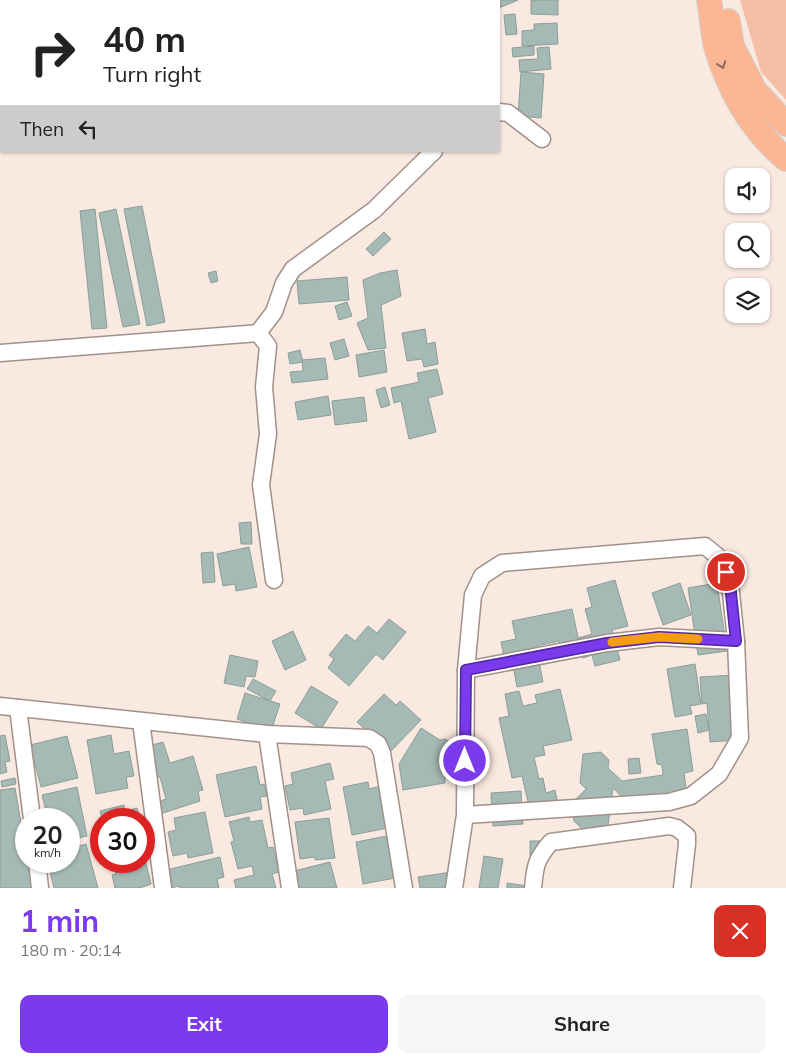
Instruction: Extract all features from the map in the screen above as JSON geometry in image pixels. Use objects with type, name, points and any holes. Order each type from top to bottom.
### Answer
[{"type":"highway","points":[[709,0],[716,48],[741,109],[759,134],[786,158]]},
{"type":"highway","points":[[725,0],[732,46],[755,90],[786,124]]},
{"type":"street","points":[[500,112],[508,113],[542,139]]},
{"type":"street","points":[[0,353],[258,333],[274,312],[284,283],[293,269],[374,210],[433,152]]},
{"type":"street","points":[[258,333],[268,346],[264,387],[268,434],[261,485],[274,580]]},
{"type":"street","points":[[454,888],[465,815],[466,670],[473,595],[482,576],[502,563],[705,546],[722,560],[730,584],[736,641],[740,738],[719,774],[691,796],[669,802],[465,815]]},
{"type":"street","points":[[466,670],[607,643],[659,637],[736,641]]},
{"type":"street","points":[[0,706],[267,734],[369,738],[378,744],[382,753],[404,888]]},
{"type":"street","points":[[18,708],[31,808]]},
{"type":"street","points":[[141,721],[163,888]]},
{"type":"street","points":[[267,734],[290,888]]},
{"type":"street","points":[[533,888],[535,867],[540,854],[551,842],[669,826],[677,828],[687,836],[682,888]]},
{"type":"street","points":[[38,873],[40,888]]},
{"type":"shaded area","points":[[740,0],[786,0],[786,100],[761,72]]},
{"type":"building","points":[[500,0],[518,0],[500,8]]},
{"type":"building","points":[[531,0],[558,0],[558,15],[531,14]]},
{"type":"building","points":[[515,14],[517,34],[506,35],[504,15]]},
{"type":"building","points":[[557,23],[558,44],[522,46],[522,31],[534,30],[534,24]]},
{"type":"building","points":[[534,46],[534,55],[513,57],[512,48]]},
{"type":"building","points":[[549,47],[551,69],[520,72],[519,60],[538,59],[537,48]]},
{"type":"building","points":[[521,72],[544,74],[541,118],[518,116]]},
{"type":"building","points":[[142,206],[165,322],[147,326],[124,209]]},
{"type":"building","points":[[95,209],[107,328],[92,329],[80,211]]},
{"type":"building","points":[[116,209],[140,324],[123,327],[99,213]]},
{"type":"building","points":[[384,232],[391,239],[373,256],[366,249]]},
{"type":"building","points":[[397,270],[401,296],[381,305],[386,348],[368,350],[357,323],[368,318],[363,280],[380,273]]},
{"type":"building","points":[[216,271],[218,281],[211,283],[208,273]]},
{"type":"building","points":[[347,277],[349,300],[299,304],[297,281]]},
{"type":"building","points":[[347,302],[352,316],[339,320],[335,306]]},
{"type":"building","points":[[425,329],[427,344],[435,342],[438,364],[424,367],[422,359],[407,361],[402,333]]},
{"type":"building","points":[[344,339],[349,356],[335,360],[330,343]]},
{"type":"building","points":[[300,350],[303,362],[290,364],[288,353]]},
{"type":"building","points":[[384,350],[387,372],[359,377],[356,355]]},
{"type":"building","points":[[325,358],[328,379],[292,383],[290,372],[303,371],[302,360]]},
{"type":"building","points":[[437,369],[443,394],[428,398],[436,432],[409,439],[401,401],[394,403],[391,388],[419,382],[417,373]]},
{"type":"building","points":[[385,387],[390,405],[381,408],[376,390]]},
{"type":"building","points":[[328,396],[331,415],[298,420],[295,402]]},
{"type":"building","points":[[364,397],[367,421],[335,425],[332,401]]},
{"type":"building","points":[[251,522],[252,544],[241,544],[239,523]]},
{"type":"building","points":[[249,547],[257,587],[236,591],[235,584],[223,586],[217,554]]},
{"type":"building","points":[[213,552],[215,582],[203,583],[201,553]]},
{"type":"building","points":[[615,580],[628,626],[612,630],[620,660],[595,666],[592,655],[583,658],[578,638],[592,634],[585,609],[592,607],[587,588]]},
{"type":"building","points":[[680,583],[691,615],[663,625],[652,593]]},
{"type":"building","points":[[717,583],[727,651],[698,655],[688,588]]},
{"type":"building","points":[[572,609],[579,642],[560,646],[559,641],[536,646],[543,682],[517,687],[513,666],[506,667],[501,642],[516,639],[512,621]]},
{"type":"building","points":[[389,619],[406,632],[383,660],[376,654],[349,686],[328,668],[334,659],[329,655],[346,634],[355,641],[368,626],[377,633]]},
{"type":"building","points":[[293,631],[306,660],[285,670],[272,641]]},
{"type":"building","points":[[230,655],[258,661],[255,677],[246,676],[244,687],[224,683]]},
{"type":"building","points":[[695,664],[701,704],[690,706],[692,714],[675,717],[667,669]]},
{"type":"building","points":[[734,675],[738,740],[710,742],[707,703],[702,704],[700,677]]},
{"type":"building","points":[[253,679],[276,691],[270,701],[247,689]]},
{"type":"building","points":[[311,686],[338,702],[321,729],[295,713]]},
{"type":"building","points":[[560,689],[572,740],[543,746],[545,755],[534,757],[539,779],[543,778],[546,793],[555,790],[559,809],[531,815],[522,776],[512,778],[499,718],[509,716],[505,694],[519,691],[523,706],[537,703],[535,695]]},
{"type":"building","points":[[245,693],[280,704],[271,731],[237,719]]},
{"type":"building","points":[[384,694],[396,705],[400,701],[421,720],[390,752],[357,722]]},
{"type":"building","points":[[706,714],[709,730],[698,733],[695,716]]},
{"type":"building","points":[[421,728],[440,740],[445,739],[455,745],[455,750],[449,760],[451,768],[445,778],[445,783],[403,790],[399,764]]},
{"type":"building","points":[[687,729],[693,771],[684,773],[686,788],[678,796],[623,798],[613,788],[608,825],[582,829],[574,821],[571,804],[586,789],[580,783],[583,754],[601,752],[609,760],[608,768],[622,781],[663,775],[662,765],[657,764],[652,734]]},
{"type":"building","points":[[5,735],[10,761],[5,762],[7,772],[0,774],[0,736]]},
{"type":"building","points":[[111,735],[114,754],[129,751],[134,776],[126,777],[128,788],[96,794],[87,740]]},
{"type":"building","points":[[67,736],[78,778],[41,787],[30,745]]},
{"type":"building","points":[[163,742],[170,763],[193,756],[203,790],[198,791],[200,801],[160,814],[157,802],[166,799],[160,777],[154,779],[145,747]]},
{"type":"building","points":[[639,758],[641,773],[629,774],[628,759]]},
{"type":"building","points":[[330,763],[334,779],[325,781],[331,809],[304,815],[303,808],[290,810],[285,786],[293,784],[291,773]]},
{"type":"building","points":[[256,766],[260,785],[264,784],[267,796],[260,797],[262,809],[225,817],[216,775]]},
{"type":"building","points":[[15,778],[16,784],[2,787],[1,781]]},
{"type":"building","points":[[368,782],[369,789],[385,785],[393,827],[352,835],[343,787]]},
{"type":"building","points":[[77,787],[87,836],[80,838],[80,808],[45,808],[42,795]]},
{"type":"building","points":[[15,788],[18,808],[15,808],[15,873],[30,873],[32,887],[29,888],[0,888],[0,790]]},
{"type":"building","points":[[521,791],[523,824],[493,826],[491,793]]},
{"type":"building","points":[[124,805],[124,808],[112,808]]},
{"type":"building","points":[[205,812],[213,853],[188,858],[187,853],[173,856],[168,832],[176,830],[174,818]]},
{"type":"building","points":[[249,817],[250,822],[262,820],[268,848],[273,847],[279,872],[272,874],[276,888],[236,888],[234,880],[254,875],[252,866],[238,869],[231,842],[234,841],[229,822]]},
{"type":"building","points":[[329,818],[335,858],[315,860],[315,857],[300,859],[295,822]]},
{"type":"building","points":[[387,836],[395,878],[363,884],[356,842]]},
{"type":"building","points":[[530,841],[547,841],[547,856],[530,856]]},
{"type":"building","points":[[86,844],[90,859],[90,873],[94,873],[98,888],[54,888],[50,873],[80,873],[80,846]]},
{"type":"building","points":[[484,856],[503,859],[498,888],[479,888]]},
{"type":"building","points":[[220,857],[224,877],[217,879],[219,888],[180,888],[179,886],[170,888],[166,870]]},
{"type":"building","points":[[330,862],[337,888],[298,888],[294,871]]},
{"type":"building","points":[[452,872],[455,888],[420,888],[418,877]]},
{"type":"building","points":[[148,873],[151,884],[140,888],[115,888],[112,875]]},
{"type":"building","points":[[507,883],[534,887],[534,888],[507,888]]},
{"type":"slow traffic","points":[[612,642],[659,637],[698,639]]},
{"type":"route","points":[[465,761],[466,670],[607,643],[659,637],[736,641],[730,584],[726,572]]}]
